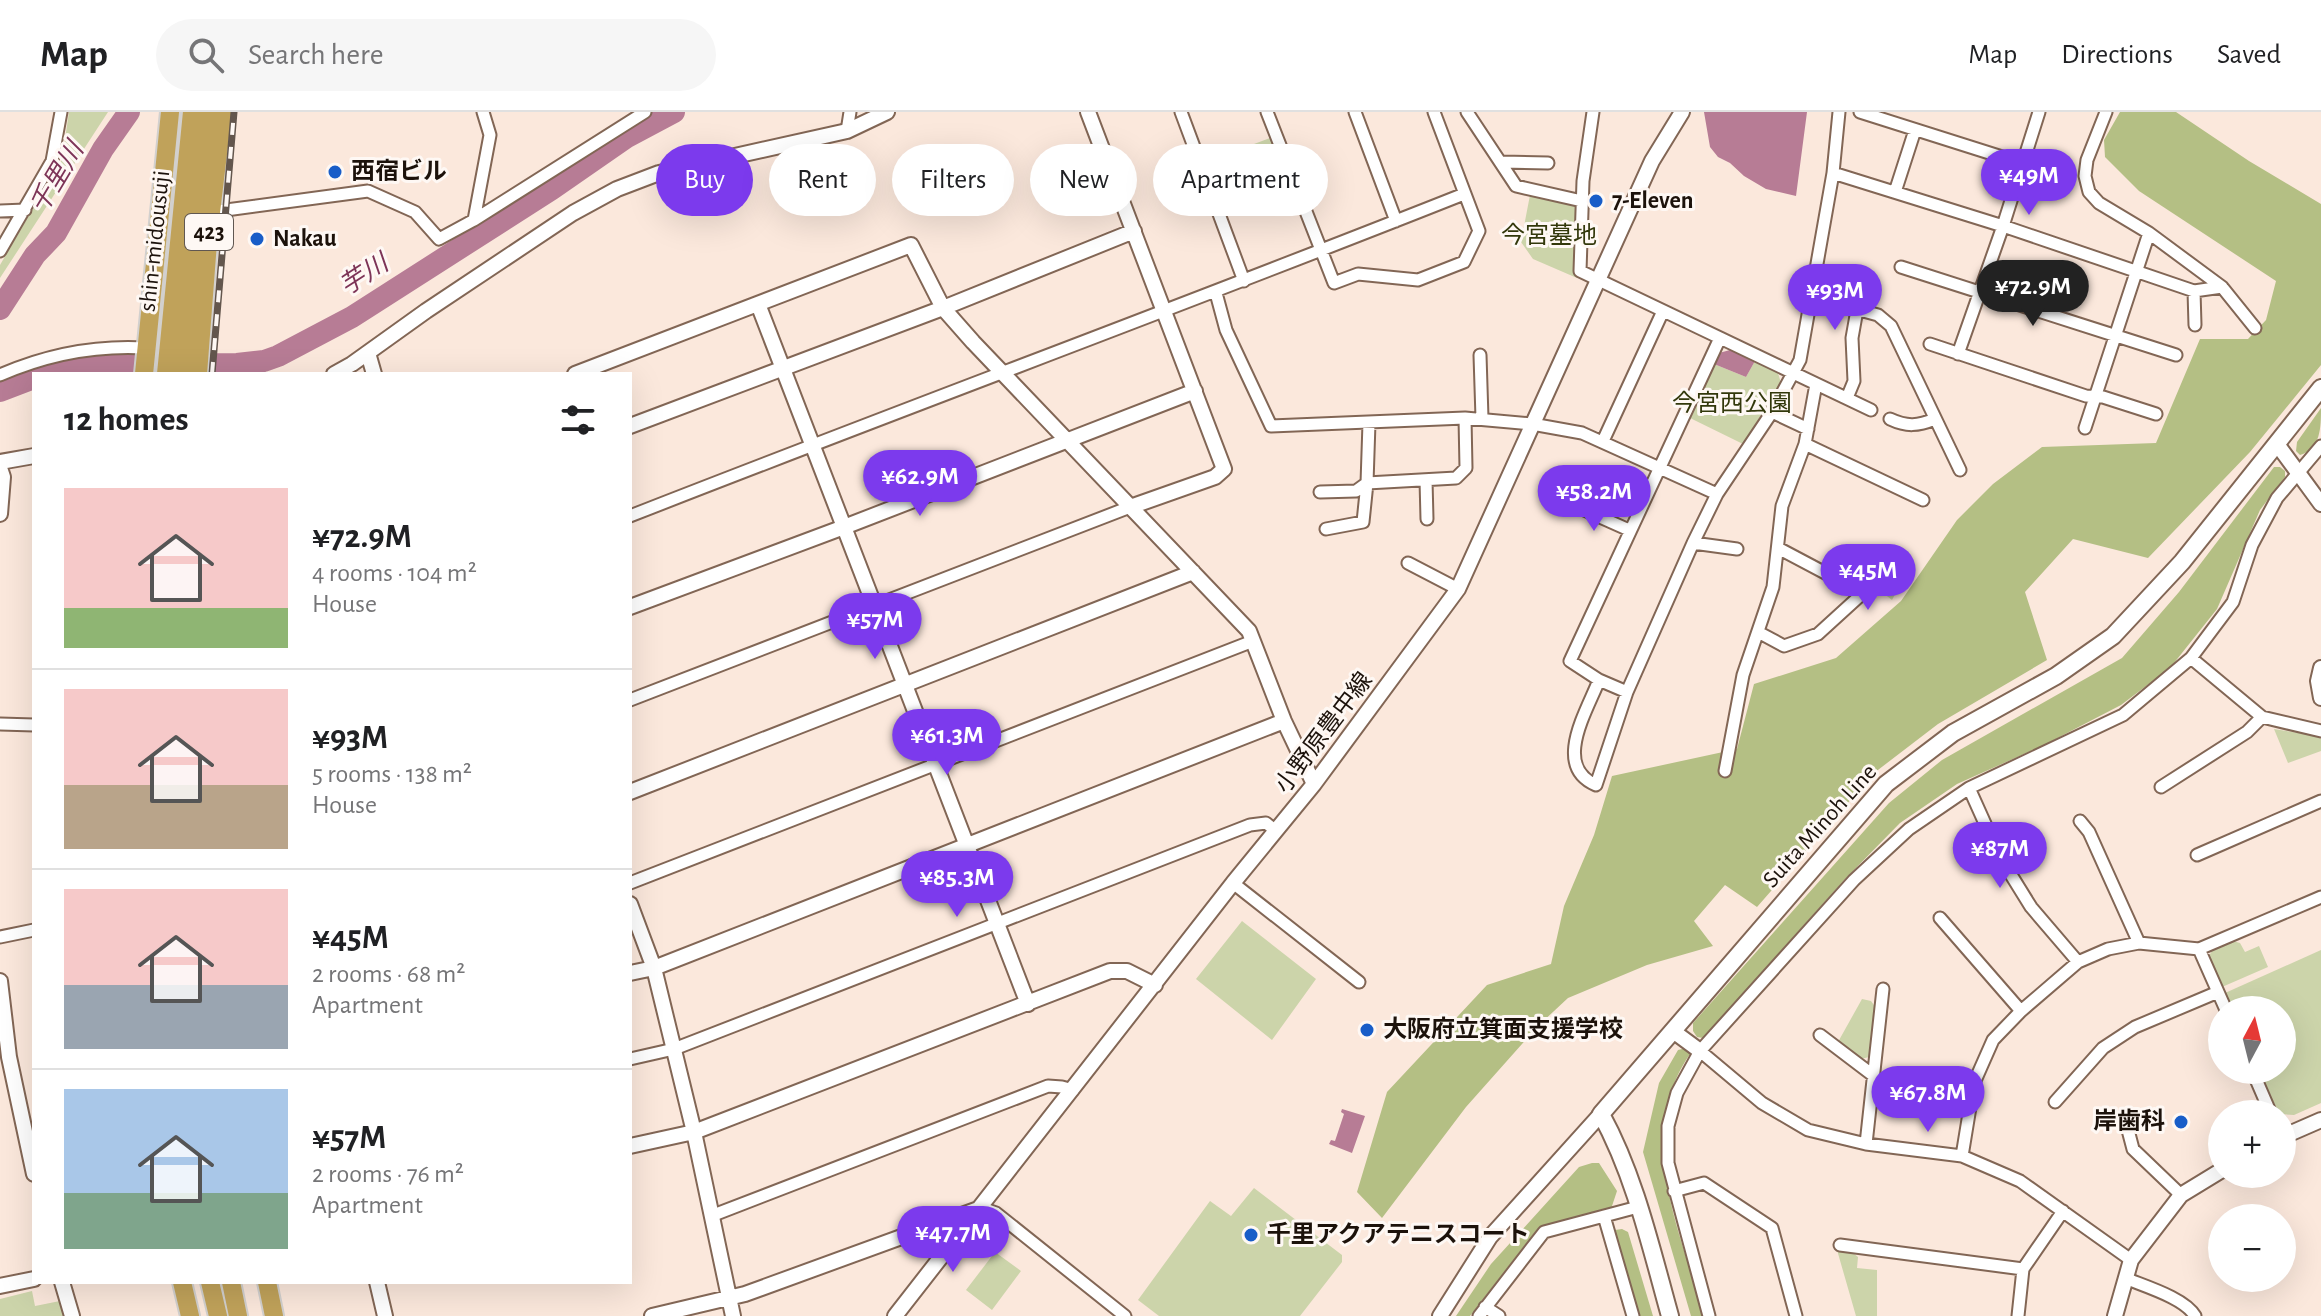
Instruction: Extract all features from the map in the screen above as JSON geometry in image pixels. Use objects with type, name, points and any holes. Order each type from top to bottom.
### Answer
[{"type":"highway","name":"423","points":[[144,372],[170,112]]},
{"type":"highway","name":"shin-midousuji","points":[[168,372],[184,352],[192,112]]},
{"type":"highway","name":"shin-midousuji","points":[[181,372],[207,112]]},
{"type":"highway","name":"423","points":[[197,372],[184,352],[211,212],[223,112]]},
{"type":"highway","points":[[182,1284],[190,1316]]},
{"type":"highway","points":[[210,1284],[218,1316]]},
{"type":"highway","points":[[231,1284],[238,1316]]},
{"type":"highway","points":[[267,1284],[274,1316]]},
{"type":"main road","name":"Suita Minoh Line","points":[[1601,1114],[1886,784],[1953,733],[2056,676],[2113,636],[2182,562],[2321,388]]},
{"type":"main road","points":[[1601,1114],[1615,1140],[1638,1207],[1670,1316]]},
{"type":"street","points":[[0,251],[52,161],[61,112]]},
{"type":"street","points":[[474,220],[490,135],[483,112]]},
{"type":"street","points":[[211,212],[368,191],[415,212],[439,239],[645,112]]},
{"type":"street","points":[[847,131],[850,112]]},
{"type":"street","points":[[337,372],[573,213],[617,189],[659,173],[847,131],[887,112]]},
{"type":"street","points":[[632,699],[1223,471],[1221,458],[1088,112]]},
{"type":"street","points":[[1181,112],[1244,281]]},
{"type":"street","points":[[1267,112],[1334,283],[1358,274],[1418,280],[1464,262],[1479,231],[1434,112]]},
{"type":"street","points":[[1355,112],[1396,221]]},
{"type":"street","points":[[1467,112],[1516,186],[1582,201]]},
{"type":"street","points":[[1593,112],[1582,201],[1580,271],[1871,410]]},
{"type":"street","name":"小野原豊中線","points":[[895,1316],[1314,784],[1458,589],[1652,161],[1682,112]]},
{"type":"street","points":[[1599,680],[1574,743],[1577,771],[1583,780],[1596,785],[1627,692],[1693,543],[1717,494],[1772,412],[1800,360],[1833,173],[1839,112]]},
{"type":"street","points":[[1860,112],[1892,116],[1915,130],[2021,163]]},
{"type":"street","points":[[1958,354],[2039,112]]},
{"type":"street","points":[[2089,112],[2105,114],[2087,160],[2085,176],[2089,192],[2099,203],[2149,233],[2222,287],[2255,328]]},
{"type":"street","points":[[1895,192],[1915,130]]},
{"type":"street","points":[[1502,162],[1548,163]]},
{"type":"street","points":[[1833,173],[2003,226],[2194,291],[2222,287]]},
{"type":"street","points":[[632,515],[1001,372],[1216,293],[1464,194]]},
{"type":"street","points":[[0,211],[25,210]]},
{"type":"street","points":[[632,425],[943,308],[1134,231]]},
{"type":"street","points":[[2085,428],[2149,233]]},
{"type":"street","points":[[580,372],[911,245],[943,308],[1249,631],[1284,721],[1314,784]]},
{"type":"street","points":[[1901,267],[2176,355]]},
{"type":"street","points":[[1847,398],[1854,381],[1852,338],[1863,276]]},
{"type":"street","points":[[2194,291],[2195,325]]},
{"type":"street","points":[[1216,293],[1226,330],[1271,426],[1465,418],[1532,424],[1582,433],[1717,494]]},
{"type":"street","points":[[758,304],[1028,1004]]},
{"type":"street","points":[[1856,309],[1878,315],[1891,326],[1960,470]]},
{"type":"street","points":[[1603,441],[1663,311]]},
{"type":"street","points":[[1627,692],[1599,680],[1570,661],[1720,338]]},
{"type":"street","points":[[1930,344],[2096,398],[2103,397],[2156,414]]},
{"type":"street","points":[[0,375],[59,354],[104,347],[146,350]]},
{"type":"street","points":[[368,353],[373,372]]},
{"type":"street","points":[[1480,355],[1482,418]]},
{"type":"street","points":[[1725,771],[1743,675],[1773,587],[1782,506],[1805,444],[1816,384]]},
{"type":"street","points":[[632,606],[1195,391]]},
{"type":"street","points":[[1772,412],[1808,429]]},
{"type":"street","points":[[1320,492],[1356,491],[1367,483],[1456,478],[1466,468],[1465,418]]},
{"type":"street","points":[[1890,419],[1917,426],[1935,419]]},
{"type":"street","points":[[1326,529],[1363,522],[1369,423]]},
{"type":"street","points":[[1805,444],[1923,500]]},
{"type":"street","points":[[2277,444],[2321,504]]},
{"type":"street","points":[[1709,1316],[1668,1163],[1668,1126],[1677,1093],[1700,1051],[1854,880],[1909,829],[1969,788],[2123,715],[2191,658],[2233,602],[2252,545],[2277,498],[2321,446]]},
{"type":"street","points":[[0,514],[3,477],[0,465],[32,457]]},
{"type":"street","points":[[1426,480],[1427,519]]},
{"type":"street","points":[[1573,505],[1629,530]]},
{"type":"street","points":[[1693,543],[1737,549]]},
{"type":"street","points":[[1758,632],[1784,646],[1818,634],[1863,593],[1778,548]]},
{"type":"street","points":[[1408,563],[1458,589]]},
{"type":"street","points":[[632,791],[1193,572]]},
{"type":"street","points":[[632,882],[1253,641]]},
{"type":"street","points":[[2191,658],[2262,717],[2321,731]]},
{"type":"street","points":[[2321,668],[2318,681],[2321,698]]},
{"type":"street","points":[[2161,787],[2247,732],[2262,717]]},
{"type":"street","points":[[632,973],[654,968],[1284,721]]},
{"type":"street","points":[[0,724],[32,725]]},
{"type":"street","points":[[1969,788],[2000,857],[2031,907],[2078,962]]},
{"type":"street","points":[[2197,855],[2321,801]]},
{"type":"street","points":[[2080,821],[2089,832],[2139,943]]},
{"type":"street","points":[[632,1059],[674,1049],[1250,825],[1266,823],[1276,831]]},
{"type":"street","points":[[1233,883],[1359,982]]},
{"type":"street","points":[[1962,1156],[1974,1083],[1993,1040],[2021,1011],[2078,962],[2108,949],[2139,943],[2199,949],[2321,897]]},
{"type":"street","points":[[632,909],[654,968],[694,1132],[733,1316]]},
{"type":"street","points":[[1940,918],[2021,1011]]},
{"type":"street","points":[[0,937],[32,930]]},
{"type":"street","points":[[2199,949],[2220,996]]},
{"type":"street","points":[[632,1146],[694,1132],[1110,971],[1127,971],[1155,985]]},
{"type":"street","points":[[0,981],[9,1057],[32,1165]]},
{"type":"street","points":[[1866,1144],[1883,989]]},
{"type":"street","points":[[2055,1102],[2103,1048],[2135,1027],[2218,992]]},
{"type":"street","points":[[1673,1031],[1762,1103],[1808,1130],[1866,1144],[1962,1156],[2020,1181],[2131,1260]]},
{"type":"street","points":[[1820,1035],[1874,1076]]},
{"type":"street","points":[[711,1216],[1048,1086],[1073,1090]]},
{"type":"street","points":[[1440,1316],[1490,1237],[1601,1114]]},
{"type":"street","points":[[2142,1118],[2128,1130],[2133,1149],[2181,1195]]},
{"type":"street","points":[[2296,1131],[2321,1120]]},
{"type":"street","points":[[2115,1316],[2131,1260],[2181,1195],[2208,1179]]},
{"type":"street","points":[[1674,1191],[1704,1183],[1772,1228],[1796,1316]]},
{"type":"street","points":[[1499,1316],[1482,1311],[1544,1232],[1638,1207]]},
{"type":"street","points":[[652,1316],[729,1298],[982,1208],[996,1213],[1125,1316]]},
{"type":"street","points":[[2018,1316],[2023,1269],[2063,1211]]},
{"type":"street","points":[[1604,1216],[1633,1316]]},
{"type":"street","points":[[1840,1245],[2023,1269]]},
{"type":"street","points":[[2125,1278],[2167,1295],[2191,1309],[2195,1316]]},
{"type":"street","points":[[0,1286],[32,1279]]},
{"type":"street","points":[[63,1284],[72,1316]]},
{"type":"street","points":[[377,1284],[385,1316]]},
{"type":"green space","points":[[69,112],[108,112],[0,278],[0,265],[62,159]]},
{"type":"green space","points":[[2120,112],[2176,112],[2321,204],[2321,365],[2250,452],[2148,558],[2073,539],[2025,592],[2047,660],[1938,724],[1874,773],[1757,907],[1725,885],[1694,921],[1713,946],[1647,965],[1568,998],[1539,1025],[1466,1107],[1382,1218],[1357,1192],[1387,1092],[1487,985],[1551,964],[1564,906],[1594,835],[1612,776],[1737,749],[1754,684],[1836,658],[1901,601],[1957,520],[1993,484],[2042,447],[2156,443],[2200,339],[2248,339],[2266,320],[2276,281],[2139,191],[2105,157],[2104,140]]},
{"type":"green space","points":[[1270,138],[1272,144],[1254,144]]},
{"type":"green space","name":"今宮墓地","points":[[1530,195],[1578,207],[1577,278],[1533,259],[1521,242]]},
{"type":"green space","name":"今宮西公園","points":[[1755,361],[1778,373],[1781,383],[1743,444],[1690,418],[1714,364],[1746,377]]},
{"type":"green space","points":[[2321,408],[2316,443],[2300,455],[2296,451],[2297,442]]},
{"type":"green space","points":[[2274,467],[2285,471],[2285,477],[2260,510],[2217,609],[2170,668],[2121,705],[2042,746],[1957,784],[1900,823],[1845,879],[1703,1038],[1697,1037],[1693,1023],[1889,803],[1942,760],[2122,658],[2179,592]]},
{"type":"green space","points":[[1875,573],[1899,587],[1892,600],[1878,589],[1872,593],[1863,589]]},
{"type":"green space","points":[[2274,729],[2317,736],[2321,739],[2321,751],[2288,763]]},
{"type":"green space","points":[[1242,921],[1316,979],[1272,1040],[1196,979]]},
{"type":"green space","points":[[2233,941],[2240,943],[2245,952],[2259,946],[2268,967],[2222,987],[2209,956],[2213,949]]},
{"type":"green space","points":[[2321,950],[2321,1103],[2296,1114],[2296,1100],[2273,1100],[2265,1084],[2296,1084],[2296,996],[2226,996],[2225,993]]},
{"type":"green space","points":[[1862,999],[1871,1001],[1876,1008],[1869,1057],[1861,1059],[1838,1042]]},
{"type":"green space","points":[[1686,1048],[1690,1054],[1674,1085],[1665,1117],[1664,1150],[1667,1184],[1675,1218],[1705,1316],[1691,1316],[1643,1152],[1659,1083],[1678,1050]]},
{"type":"green space","points":[[1599,1163],[1617,1191],[1611,1209],[1539,1227],[1470,1316],[1456,1316],[1491,1264],[1579,1167]]},
{"type":"green space","name":"千里アクアテニスコート","points":[[1254,1188],[1342,1255],[1342,1262],[1300,1316],[1159,1316],[1138,1300],[1210,1201],[1231,1216]]},
{"type":"green space","points":[[1615,1230],[1628,1232],[1653,1316],[1639,1316]]},
{"type":"green space","points":[[1837,1250],[1858,1257],[1857,1268],[1877,1270],[1877,1316],[1856,1316]]},
{"type":"green space","points":[[995,1252],[1021,1271],[992,1310],[966,1290]]},
{"type":"green space","points":[[32,1291],[35,1306],[60,1301],[64,1316],[0,1316],[0,1299]]},
{"type":"shaded area","points":[[1704,112],[1807,112],[1796,196],[1766,189],[1718,157],[1710,147]]},
{"type":"shaded area","points":[[1730,350],[1755,361],[1746,377],[1714,364],[1719,353]]},
{"type":"shaded area","points":[[1342,1109],[1365,1116],[1352,1153],[1329,1144],[1331,1140],[1335,1141],[1344,1114]]},
{"type":"waterway","name":"千里川","points":[[0,309],[35,255],[56,233],[103,149],[129,112]]},
{"type":"waterway","name":"芋川","points":[[57,372],[89,365],[237,364],[278,356],[352,317],[552,189],[627,137],[674,112]]},
{"type":"waterway","name":"芋川","points":[[0,391],[32,379]]},
{"type":"railway","points":[[212,372],[234,112]]},
{"type":"place","name":"西宿ビル","points":[[335,172]]},
{"type":"place","name":"7-Eleven","points":[[1596,201]]},
{"type":"place","name":"Nakau","points":[[257,239]]},
{"type":"place","name":"大阪府立箕面支援学校","points":[[1367,1030]]},
{"type":"place","name":"岸歯科","points":[[2181,1122]]},
{"type":"place","name":"千里アクアテニスコート","points":[[1251,1235]]}]
